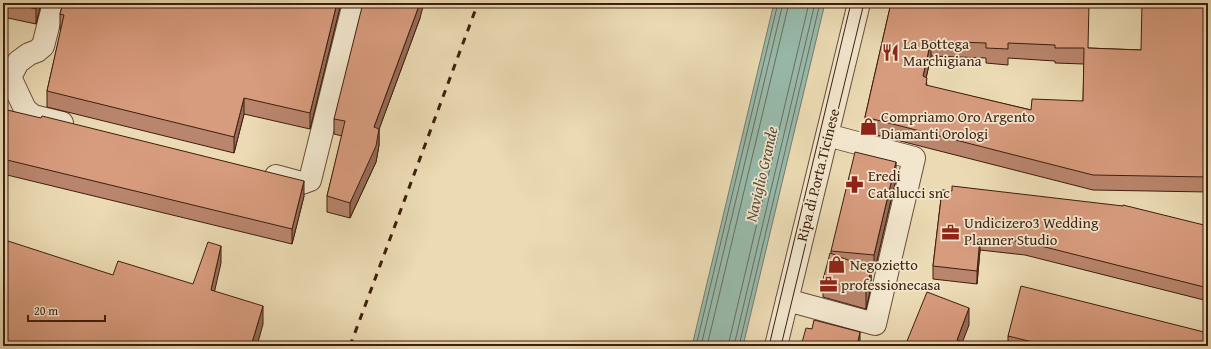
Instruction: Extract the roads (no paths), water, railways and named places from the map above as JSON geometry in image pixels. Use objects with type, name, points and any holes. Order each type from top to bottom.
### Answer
[{"type":"street","points":[[54,3],[43,46],[18,62],[6,77],[24,109],[33,116],[79,128]]},
{"type":"street","points":[[256,172],[302,183],[310,180],[354,3]]},
{"type":"street","name":"Ripa di Porta Ticinese","points":[[776,346],[859,3]]},
{"type":"street","points":[[787,300],[875,324],[914,158],[827,135]]},
{"type":"water","name":"Naviglio Grande","points":[[774,3],[825,3],[743,346],[692,346]]},
{"type":"tram line","points":[[769,346],[851,3]]},
{"type":"tram line","points":[[781,346],[864,3]]},
{"type":"railway","points":[[350,346],[478,3]]},
{"type":"place","name":"La Bottega Marchigiana","points":[[890,53]]},
{"type":"place","name":"Compriamo Oro Argento Diamanti Orologi","points":[[868,126]]},
{"type":"place","name":"Eredi Catalucci snc","points":[[855,185]]},
{"type":"place","name":"Undicizero3 Wedding Planner Studio","points":[[951,232]]},
{"type":"place","name":"Negozietto","points":[[837,265]]},
{"type":"place","name":"professionecasa","points":[[828,285]]}]
